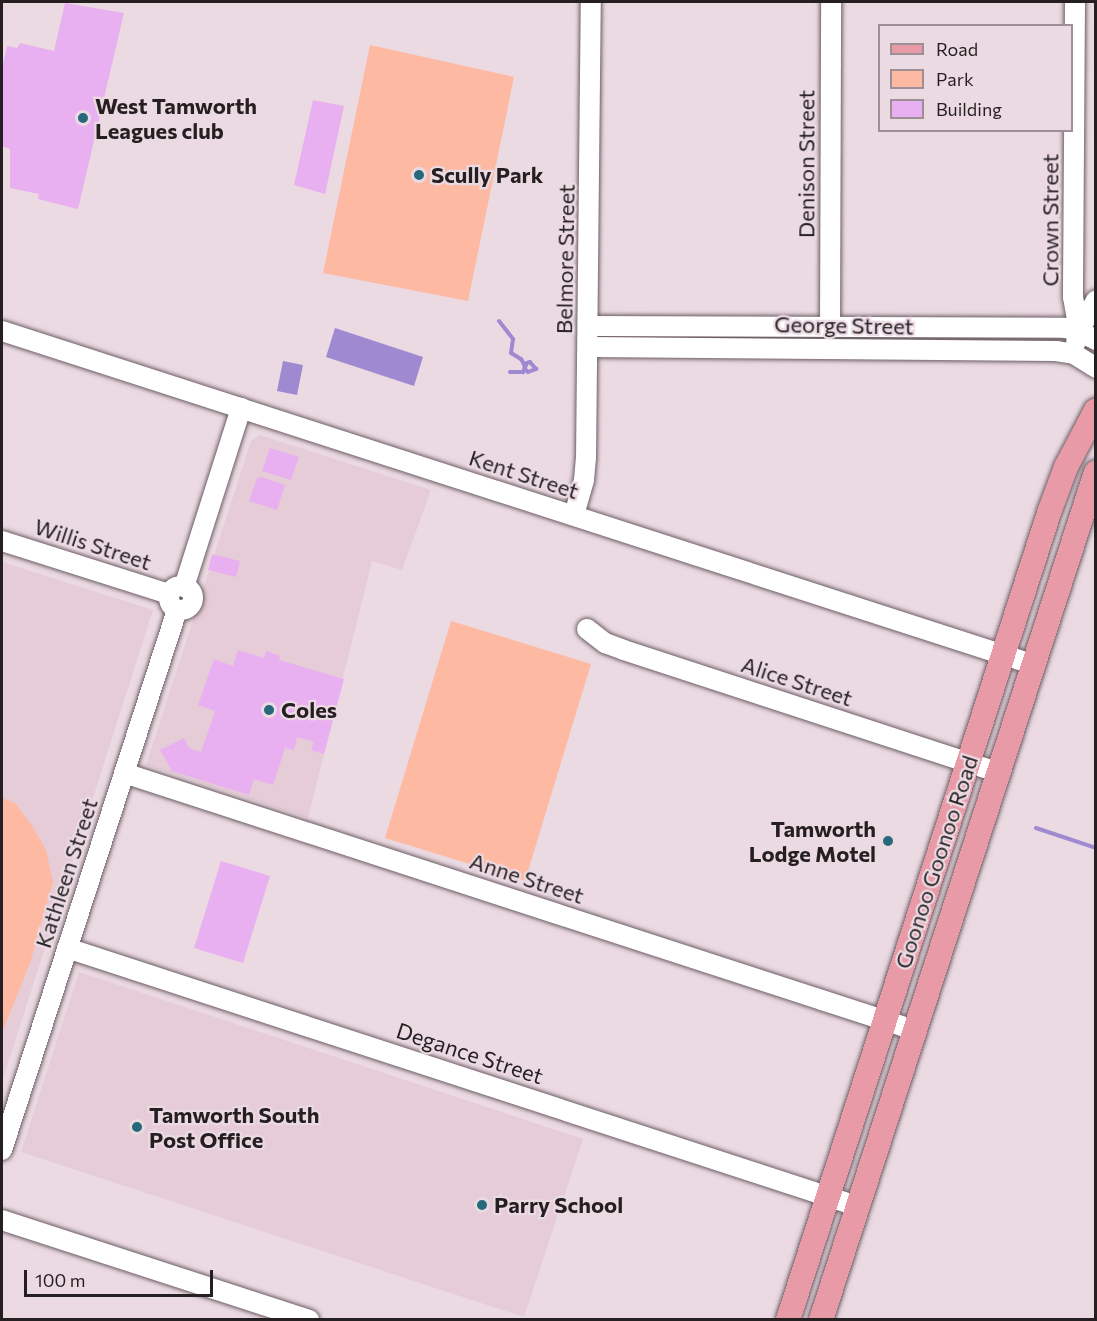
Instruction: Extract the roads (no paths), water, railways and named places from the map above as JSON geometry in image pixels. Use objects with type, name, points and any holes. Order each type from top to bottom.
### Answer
[{"type":"main road","name":"Goonoo Goonoo Road","points":[[788,1320],[1050,510],[1066,467],[1095,410]]},
{"type":"main road","name":"Goonoo Goonoo Road","points":[[821,1320],[1095,472]]},
{"type":"street","name":"Belmore Street","points":[[574,515],[586,469],[591,2]]},
{"type":"street","name":"Denison Street","points":[[830,327],[831,2]]},
{"type":"street","name":"Crown Street","points":[[1075,2],[1073,297],[1087,336]]},
{"type":"street","name":"Crown Street","points":[[1074,354],[1087,336],[1095,300]]},
{"type":"street","name":"George Street","points":[[588,326],[1065,328],[1087,336]]},
{"type":"street","name":"Kent Street","points":[[2,331],[1032,664]]},
{"type":"street","name":"George Street","points":[[588,347],[1056,351],[1074,354],[1095,368]]},
{"type":"street","name":"Kathleen Street","points":[[2,1150],[124,773],[177,597],[241,408]]},
{"type":"street","name":"Willis Street","points":[[2,541],[177,597]]},
{"type":"street","name":"Alice Street","points":[[586,629],[594,636],[615,646],[997,772]]},
{"type":"street","name":"Anne Street","points":[[124,773],[914,1030]]},
{"type":"street","name":"Degance Street","points":[[67,948],[857,1206]]},
{"type":"street","points":[[2,1220],[309,1320]]},
{"type":"waterway","points":[[499,321],[513,339],[511,353],[521,359],[524,364],[525,369],[528,372],[536,369],[530,362],[527,363],[523,372],[510,372]]},
{"type":"waterway","points":[[1036,828],[1096,848]]},
{"type":"place","name":"West Tamworth Leagues club","points":[[83,118]]},
{"type":"place","name":"Scully Park","points":[[419,175]]},
{"type":"place","name":"Coles","points":[[269,710]]},
{"type":"place","name":"Tamworth Lodge Motel","points":[[888,841]]},
{"type":"place","name":"Tamworth South Post Office","points":[[137,1127]]},
{"type":"place","name":"Parry School","points":[[482,1205]]}]
